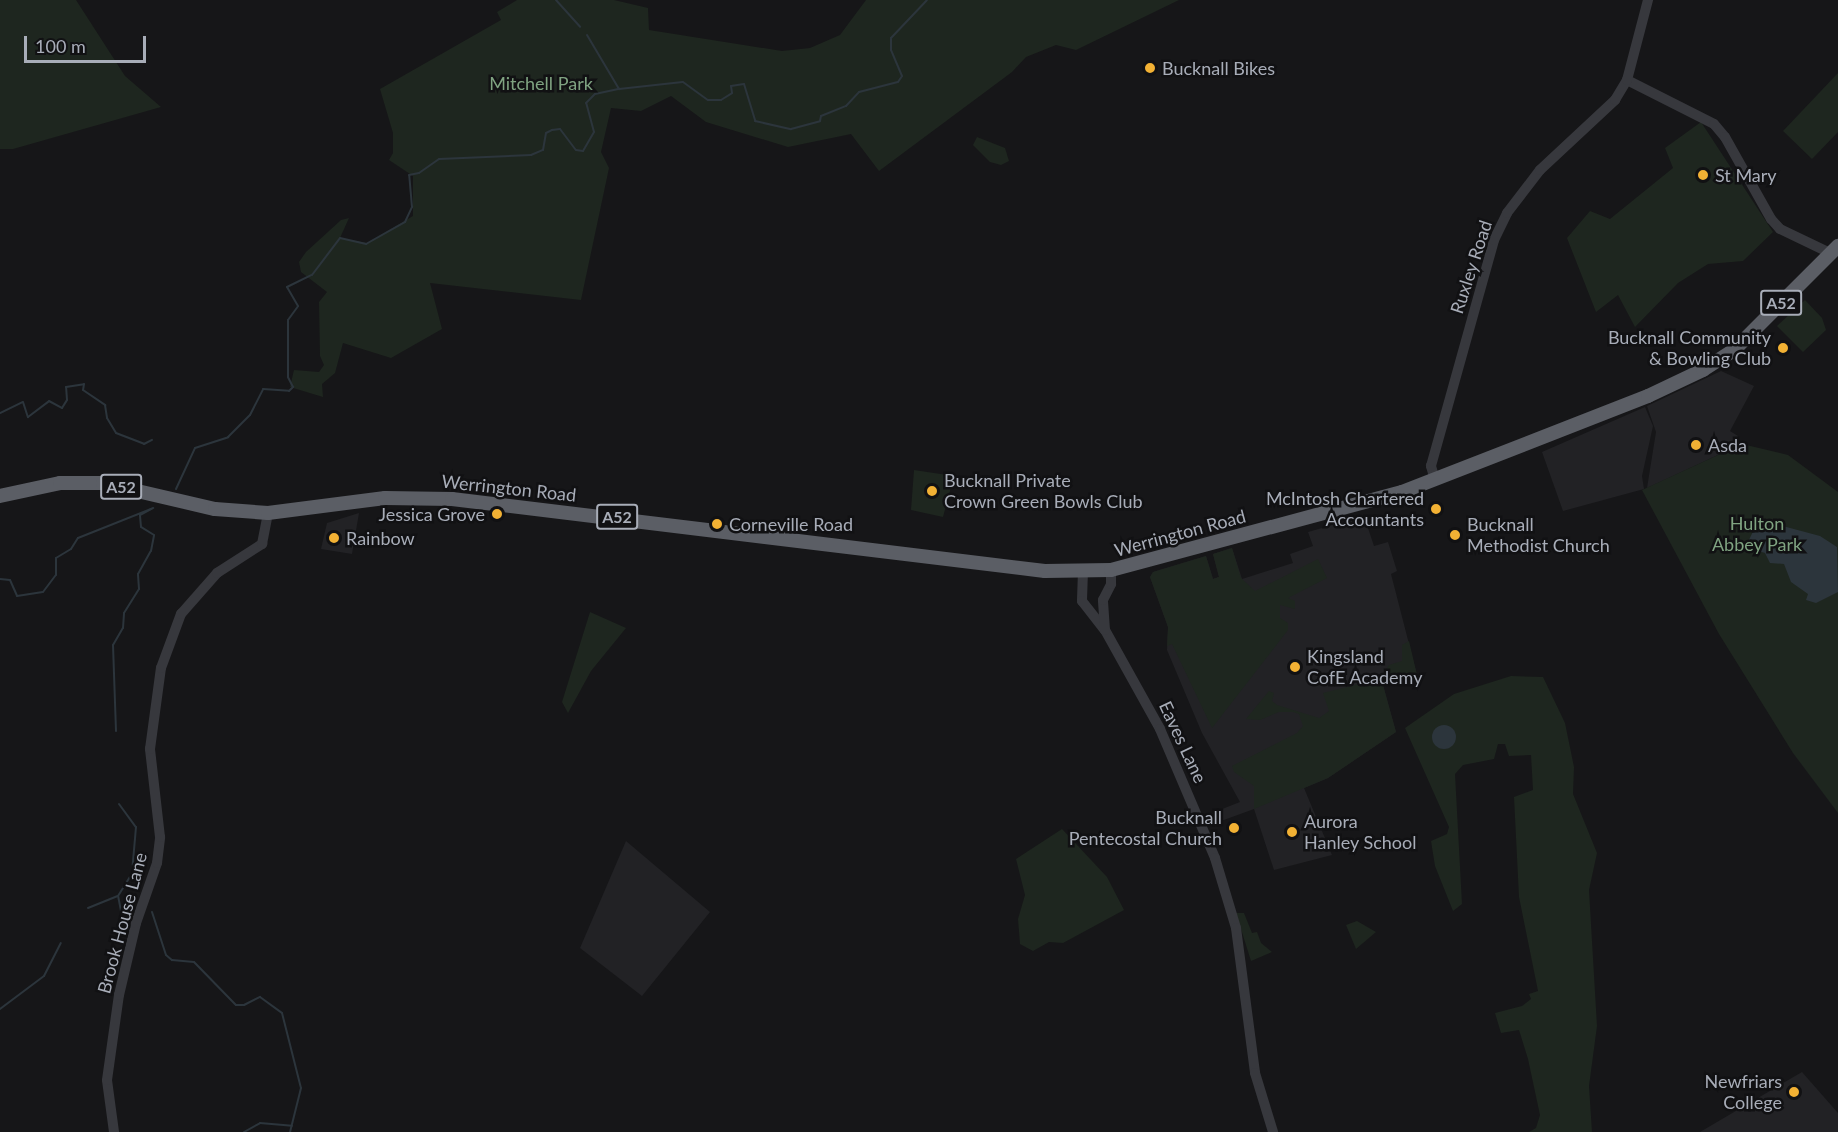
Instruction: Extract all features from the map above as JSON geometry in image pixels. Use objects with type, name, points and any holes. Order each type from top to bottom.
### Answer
[{"type":"highway","name":"Werrington Road","points":[[268,513],[385,498],[452,499],[920,553],[1009,567],[1083,571],[1111,570],[1150,563],[1435,480],[1703,370],[1749,336],[1836,248]]},
{"type":"highway","name":"A52","points":[[0,496],[60,483],[103,483],[215,509],[268,513]]},
{"type":"street","name":"Ruxley Road","points":[[1435,480],[1431,466],[1494,240],[1507,213],[1540,170],[1615,100],[1627,80],[1648,0]]},
{"type":"street","points":[[1627,80],[1714,124],[1725,137],[1743,174],[1780,229],[1836,248]]},
{"type":"street","name":"Brook House Lane","points":[[114,1132],[107,1080],[119,994],[136,923],[157,863],[160,837],[150,749],[161,668],[181,614],[217,573],[262,544],[268,513]]},
{"type":"street","name":"Eaves Lane","points":[[1105,630],[1103,600],[1111,584],[1111,570]]},
{"type":"street","name":"Eaves Lane","points":[[1083,571],[1082,601],[1105,630],[1160,729],[1201,822],[1226,889],[1244,977],[1256,1073],[1273,1132]]},
{"type":"shaded area","points":[[1721,371],[1754,386],[1730,431],[1738,436],[1731,449],[1647,488],[1656,432],[1647,406]]},
{"type":"shaded area","points":[[1645,407],[1653,426],[1642,476],[1644,489],[1563,511],[1542,452]]},
{"type":"shaded area","points":[[359,513],[352,554],[321,549],[327,523]]},
{"type":"shaded area","name":"Kingsland CofE Academy","points":[[1364,516],[1374,546],[1388,542],[1397,571],[1391,574],[1417,675],[1383,685],[1396,732],[1328,778],[1304,788],[1332,855],[1274,870],[1254,809],[1210,825],[1207,815],[1240,802],[1202,733],[1167,650],[1168,627],[1150,577],[1153,572],[1206,556],[1213,579],[1219,577],[1213,554],[1232,548],[1242,579],[1293,563],[1290,554],[1313,546],[1308,532]]},
{"type":"shaded area","points":[[1764,521],[1820,536],[1837,547],[1838,592],[1816,603],[1806,600],[1808,594],[1791,582],[1784,564],[1770,563],[1765,553],[1752,549],[1748,542],[1757,523]]},
{"type":"shaded area","points":[[1444,725],[1449,726],[1455,732],[1455,742],[1449,748],[1444,749],[1439,748],[1433,742],[1432,737],[1433,732],[1439,726]]},
{"type":"shaded area","points":[[626,841],[710,912],[642,996],[580,948]]},
{"type":"shaded area","name":"Newfriars College","points":[[1802,1072],[1838,1113],[1838,1132],[1700,1132]]},
{"type":"green space","points":[[0,0],[76,0],[125,76],[161,107],[13,149],[0,149]]},
{"type":"green space","name":"Mitchell Park","points":[[517,0],[614,0],[648,8],[649,30],[782,51],[810,48],[840,35],[866,0],[1179,0],[1076,50],[1056,45],[1026,57],[1012,72],[879,171],[851,134],[788,147],[706,122],[671,96],[641,111],[611,108],[601,152],[609,168],[581,300],[430,283],[442,329],[391,358],[343,343],[335,373],[322,384],[323,397],[290,387],[294,370],[319,372],[324,365],[320,356],[319,302],[327,292],[301,272],[299,262],[306,252],[341,220],[349,218],[340,238],[367,243],[413,216],[413,176],[389,160],[393,153],[393,133],[380,89],[501,20],[497,12]]},
{"type":"green space","points":[[1838,73],[1838,132],[1812,159],[1783,131]]},
{"type":"green space","points":[[1701,122],[1773,232],[1743,261],[1708,264],[1678,283],[1635,327],[1618,295],[1596,312],[1567,238],[1590,211],[1610,219],[1673,168],[1665,148]]},
{"type":"green space","points":[[977,137],[1005,148],[1009,161],[1001,165],[990,162],[973,145]]},
{"type":"green space","points":[[1805,300],[1822,318],[1826,330],[1803,352],[1777,326]]},
{"type":"green space","name":"Hulton Abbey Park","points":[[1742,444],[1788,455],[1838,492],[1838,813],[1793,753],[1719,634],[1642,490]]},
{"type":"green space","name":"Bucknall Private Crown Green Bowls Club","points":[[914,470],[954,476],[943,517],[911,510]]},
{"type":"green space","points":[[1232,548],[1241,578],[1255,591],[1318,559],[1327,578],[1288,598],[1295,601],[1295,609],[1280,605],[1280,618],[1288,623],[1288,630],[1212,728],[1172,644],[1167,646],[1168,627],[1150,577],[1153,572],[1206,556],[1213,579],[1219,577],[1213,554]]},
{"type":"green space","points":[[590,612],[626,628],[591,671],[568,713],[562,702]]},
{"type":"green space","points":[[1409,641],[1417,675],[1383,685],[1396,732],[1328,778],[1254,809],[1254,786],[1234,772],[1232,766],[1297,733],[1303,726],[1299,714],[1293,712],[1279,712],[1260,720],[1246,719],[1269,691],[1274,693],[1272,701],[1277,705],[1319,718],[1329,711],[1323,693],[1379,679],[1389,665],[1402,661],[1402,645]]},
{"type":"green space","points":[[1511,676],[1543,677],[1565,723],[1574,767],[1573,794],[1597,853],[1589,890],[1597,1026],[1589,1086],[1592,1132],[1529,1132],[1536,1128],[1540,1115],[1528,1059],[1519,1030],[1501,1033],[1495,1013],[1522,1006],[1531,999],[1529,994],[1538,991],[1519,897],[1514,797],[1533,790],[1531,755],[1509,756],[1505,744],[1498,744],[1494,759],[1463,765],[1455,774],[1462,904],[1453,911],[1435,866],[1431,841],[1447,834],[1449,827],[1405,728],[1454,694]]},
{"type":"green space","points":[[1062,829],[1107,877],[1124,910],[1063,943],[1049,942],[1033,951],[1020,944],[1018,919],[1025,895],[1016,859]]},
{"type":"green space","points":[[1236,913],[1244,913],[1252,933],[1257,932],[1261,943],[1272,952],[1251,961]]},
{"type":"green space","points":[[1357,921],[1376,932],[1356,949],[1346,925]]},
{"type":"waterway","points":[[556,0],[580,27]]},
{"type":"waterway","points":[[176,489],[195,448],[228,437],[250,415],[263,389],[289,391],[293,387],[288,377],[288,320],[298,306],[287,287],[312,275],[340,238],[366,244],[405,222],[412,207],[409,175],[419,173],[439,159],[531,155],[543,150],[546,133],[552,130],[560,129],[576,150],[583,151],[594,132],[586,103],[595,94],[619,89],[683,82],[708,100],[721,100],[732,93],[731,86],[744,84],[755,121],[791,129],[820,121],[821,116],[846,106],[859,92],[898,82],[902,76],[891,50],[891,38],[927,0]]},
{"type":"waterway","points":[[587,35],[619,89]]},
{"type":"waterway","points":[[0,413],[23,402],[28,417],[49,401],[62,408],[67,400],[66,387],[84,384],[83,390],[105,405],[107,418],[116,433],[144,444],[152,440]]},
{"type":"waterway","points":[[116,731],[113,645],[123,628],[124,613],[139,589],[138,574],[151,551],[154,535],[141,527],[140,515],[153,508]]},
{"type":"waterway","points":[[0,579],[10,580],[17,596],[43,592],[56,575],[56,558],[71,549],[78,538],[151,509]]},
{"type":"waterway","points":[[119,804],[136,827],[133,865]]},
{"type":"waterway","points":[[121,911],[118,896],[130,877]]},
{"type":"waterway","points":[[88,908],[118,896]]},
{"type":"waterway","points":[[152,912],[166,955],[172,960],[194,962],[236,1005],[244,1005],[260,997],[282,1013],[301,1088],[290,1132]]},
{"type":"waterway","points":[[0,1009],[44,976],[61,943]]},
{"type":"waterway","points":[[244,1132],[260,1123],[292,1126]]},
{"type":"place","name":"Bucknall Bikes","points":[[1150,68]]},
{"type":"place","name":"St Mary","points":[[1703,175]]},
{"type":"place","name":"Bucknall Community & Bowling Club","points":[[1783,348]]},
{"type":"place","name":"Asda","points":[[1696,445]]},
{"type":"place","name":"Bucknall Private Crown Green Bowls Club","points":[[932,491]]},
{"type":"place","name":"McIntosh Chartered Accountants","points":[[1436,509]]},
{"type":"place","name":"Jessica Grove","points":[[497,514]]},
{"type":"place","name":"Corneville Road","points":[[717,524]]},
{"type":"place","name":"Bucknall Methodist Church","points":[[1455,535]]},
{"type":"place","name":"Rainbow","points":[[334,538]]},
{"type":"place","name":"Kingsland CofE Academy","points":[[1295,667]]},
{"type":"place","name":"Bucknall Pentecostal Church","points":[[1234,828]]},
{"type":"place","name":"Aurora Hanley School","points":[[1292,832]]},
{"type":"place","name":"Newfriars College","points":[[1794,1092]]}]
